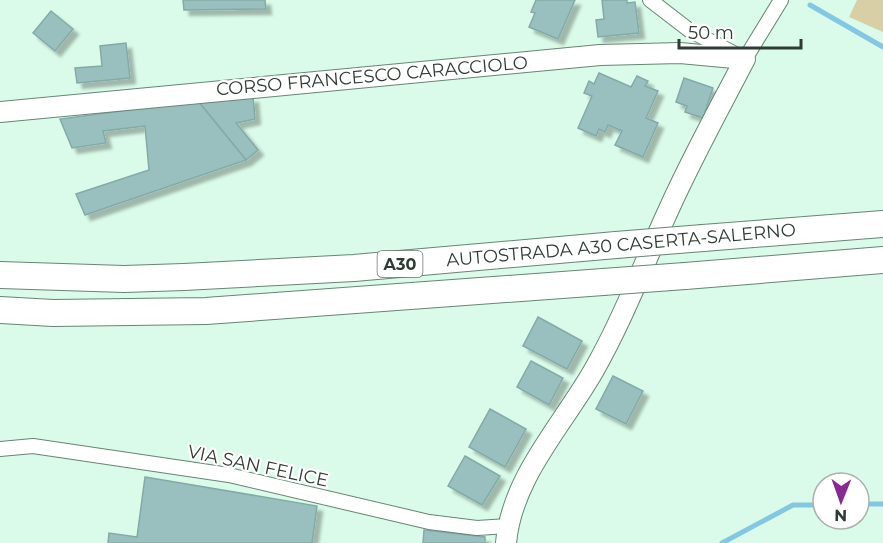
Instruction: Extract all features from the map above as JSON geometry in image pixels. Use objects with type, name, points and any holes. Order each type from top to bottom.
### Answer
[{"type":"highway","name":"AUTOSTRADA A30 CASERTA-SALERNO","points":[[0,275],[124,279],[184,278],[354,268],[883,224]]},
{"type":"highway","name":"AUTOSTRADA A30 CASERTA-SALERNO","points":[[0,310],[53,313],[206,311],[883,260]]},
{"type":"street","points":[[650,0],[689,30],[745,59]]},
{"type":"street","points":[[507,535],[520,489],[594,371],[620,320],[670,206],[745,59],[781,0]]},
{"type":"street","name":"CORSO FRANCESCO CARACCIOLO","points":[[0,112],[600,55],[680,53],[745,59]]},
{"type":"street","name":"VIA SAN FELICE","points":[[0,449],[33,446],[229,475],[429,522],[477,528],[507,535]]},
{"type":"shaded area","points":[[857,0],[883,0],[883,32],[849,17]]},
{"type":"building","points":[[183,0],[265,0],[266,9],[184,10]]},
{"type":"building","points":[[536,0],[575,0],[558,39],[529,27],[535,13],[531,12]]},
{"type":"building","points":[[602,0],[635,2],[639,33],[598,37],[596,20],[604,19]]},
{"type":"building","points":[[51,11],[73,29],[55,51],[33,33]]},
{"type":"building","points":[[126,43],[130,78],[77,83],[75,68],[102,66],[100,46]]},
{"type":"building","points":[[599,73],[631,87],[637,76],[648,81],[645,86],[658,91],[646,118],[658,123],[643,157],[615,145],[622,131],[608,125],[605,132],[599,129],[596,136],[578,128],[592,96],[584,93],[589,81],[594,84]]},
{"type":"building","points":[[684,78],[713,88],[703,118],[685,112],[687,106],[676,102]]},
{"type":"building","points":[[253,97],[255,119],[236,123],[258,150],[246,160],[198,101]]},
{"type":"building","points":[[198,101],[246,160],[85,215],[76,194],[149,170],[145,126],[103,131],[106,143],[72,148],[60,119]]},
{"type":"building","points":[[538,317],[582,341],[567,369],[523,346]]},
{"type":"building","points":[[531,361],[563,378],[549,405],[517,387]]},
{"type":"building","points":[[613,376],[643,391],[626,424],[596,409]]},
{"type":"building","points":[[490,409],[526,429],[505,467],[469,447]]},
{"type":"building","points":[[465,456],[500,476],[482,505],[448,486]]},
{"type":"building","points":[[145,477],[317,506],[312,543],[108,543],[109,533],[137,537]]},
{"type":"building","points":[[424,530],[485,537],[485,543],[423,543]]},
{"type":"waterway","points":[[810,5],[883,47]]},
{"type":"waterway","points":[[871,504],[883,504]]},
{"type":"waterway","points":[[722,543],[793,505],[811,505]]}]
